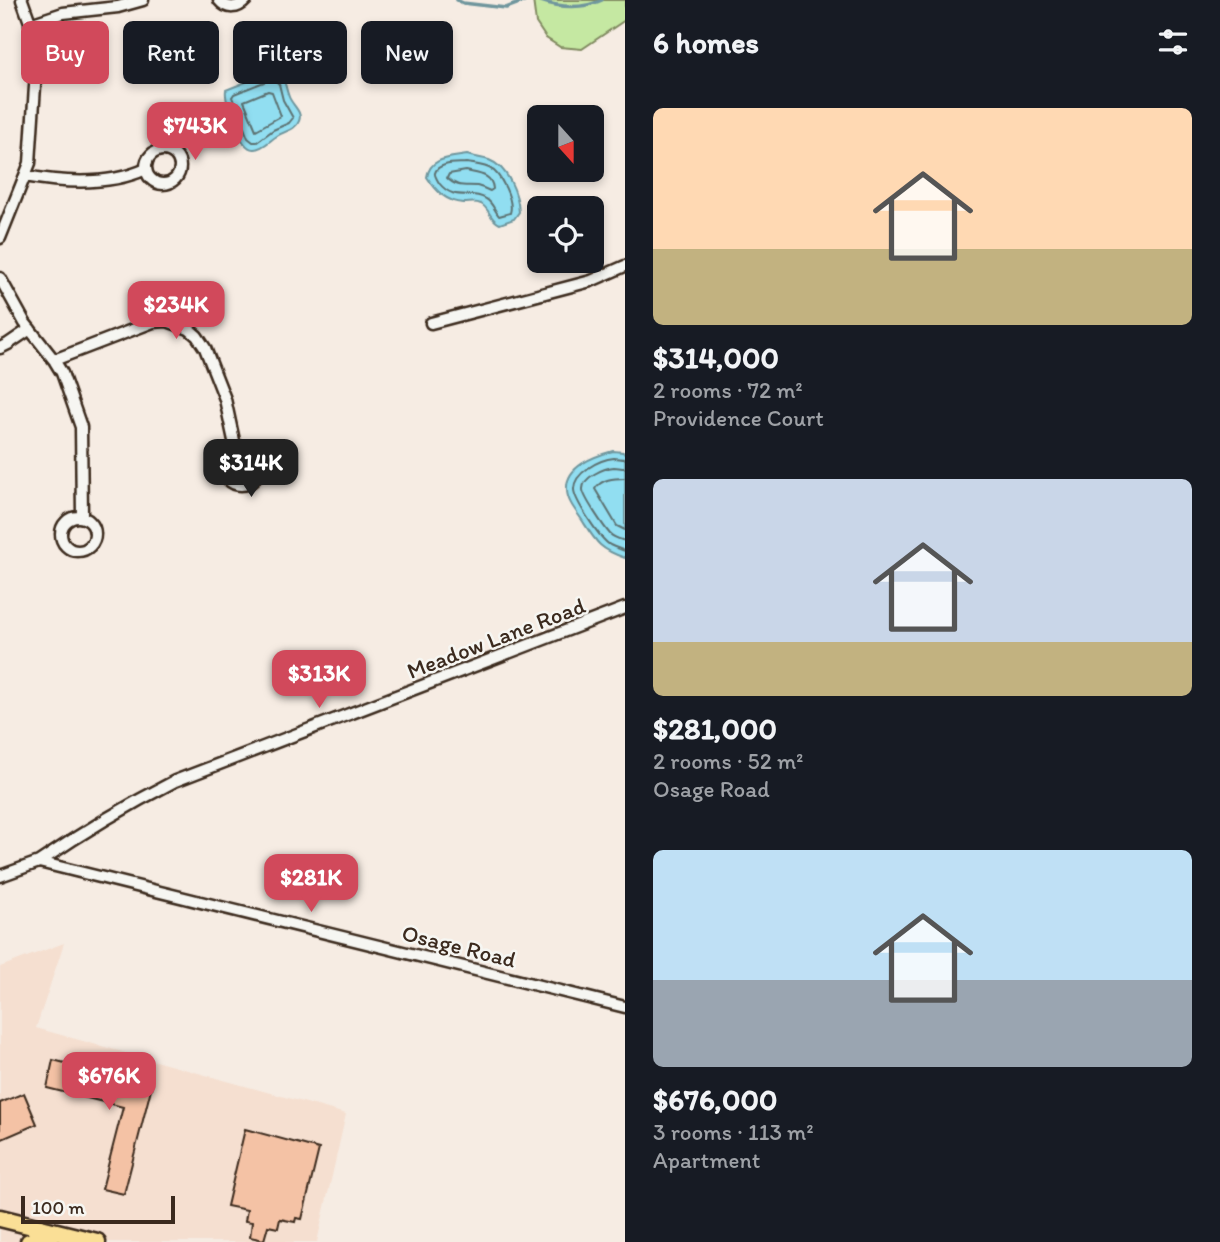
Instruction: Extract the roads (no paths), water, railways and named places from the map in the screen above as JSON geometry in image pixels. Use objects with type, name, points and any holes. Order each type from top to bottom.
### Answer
[{"type":"main road","points":[[0,1218],[97,1242]]},
{"type":"main road","points":[[29,1242],[56,1232]]},
{"type":"street","points":[[22,0],[29,21]]},
{"type":"street","points":[[39,21],[63,13],[118,7],[143,0]]},
{"type":"street","points":[[219,0],[232,7],[246,0]]},
{"type":"street","points":[[0,238],[30,163],[35,84]]},
{"type":"street","points":[[25,176],[54,181],[88,181],[131,175],[145,169]]},
{"type":"street","points":[[430,323],[591,281],[625,266]]},
{"type":"street","points":[[0,278],[30,329],[62,373],[81,427],[82,517]]},
{"type":"street","points":[[54,360],[153,322],[167,321],[189,330],[205,348],[225,399],[236,450]]},
{"type":"street","points":[[0,348],[30,329]]},
{"type":"street","name":"Meadow Lane Road","points":[[39,862],[83,833],[175,780],[625,608]]},
{"type":"street","points":[[0,876],[39,862]]},
{"type":"street","name":"Osage Road","points":[[39,862],[625,1007]]},
{"type":"water","points":[[241,84],[285,84],[300,118],[293,128],[254,149],[243,142],[238,134],[230,114],[226,90]]},
{"type":"water","points":[[467,155],[489,160],[507,175],[518,205],[519,212],[514,219],[500,224],[481,204],[447,198],[427,177],[436,162]]},
{"type":"water","points":[[613,451],[623,452],[625,455],[625,558],[599,544],[572,506],[567,494],[568,482],[576,468],[590,459]]},
{"type":"waterway","points":[[457,0],[506,8],[527,0]]},
{"type":"waterway","points":[[538,0],[570,7],[602,0]]}]
